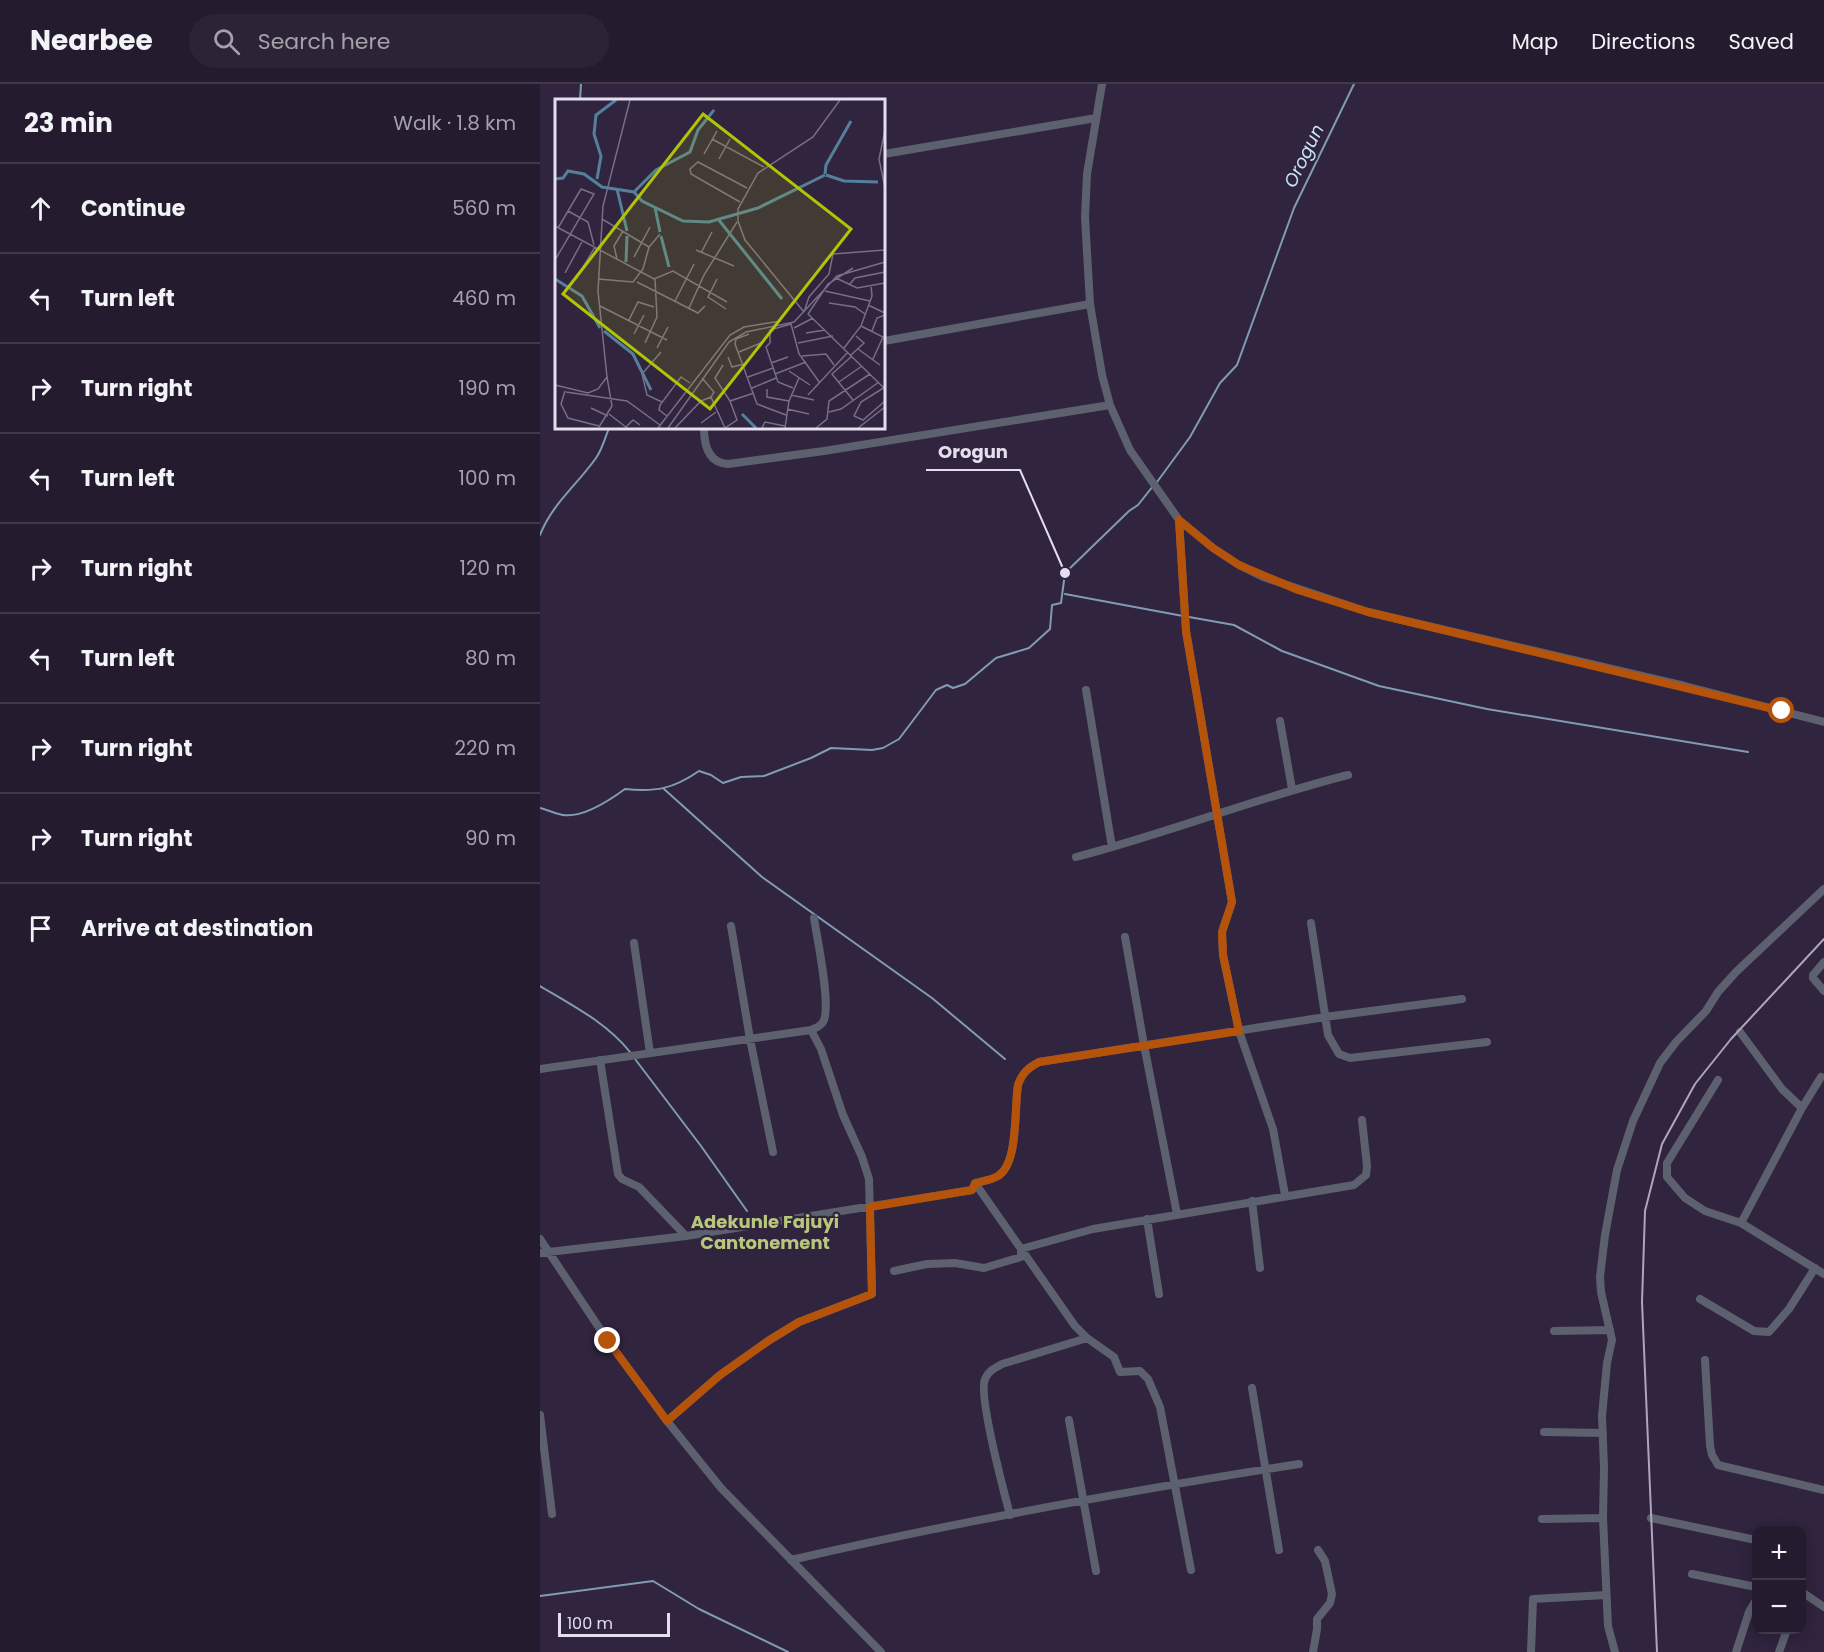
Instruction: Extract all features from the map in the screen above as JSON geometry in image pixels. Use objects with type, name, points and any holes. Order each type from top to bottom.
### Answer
[{"type":"street","points":[[1101,84],[1087,174],[1085,217],[1090,303],[1102,375],[1110,405],[1130,450],[1179,520],[1213,548],[1263,577],[1368,612],[1650,678],[1824,722]]},
{"type":"street","points":[[885,154],[1096,118]]},
{"type":"street","points":[[885,340],[1090,303]]},
{"type":"street","points":[[705,429],[704,442],[710,456],[720,463],[728,464],[824,452],[1110,405]]},
{"type":"street","points":[[1179,520],[1186,631],[1232,902],[1222,932],[1223,955],[1239,1031],[1273,1129],[1285,1195]]},
{"type":"street","points":[[1086,690],[1112,847]]},
{"type":"street","points":[[1280,721],[1292,789]]},
{"type":"street","points":[[1076,856],[1217,815],[1292,789],[1348,775]]},
{"type":"street","points":[[1615,1652],[1608,1626],[1606,1595],[1602,1416],[1607,1364],[1612,1340],[1601,1292],[1605,1235],[1617,1170],[1633,1121],[1660,1063],[1736,972],[1824,890]]},
{"type":"street","points":[[540,1069],[811,1030],[818,1027],[824,1021],[825,991],[814,918]]},
{"type":"street","points":[[1311,923],[1328,1035],[1339,1054],[1350,1058],[1487,1042]]},
{"type":"street","points":[[731,926],[750,1039],[773,1152]]},
{"type":"street","points":[[1125,937],[1177,1214]]},
{"type":"street","points":[[634,943],[650,1053]]},
{"type":"street","points":[[1824,962],[1814,971],[1813,978],[1824,991]]},
{"type":"street","points":[[544,1252],[686,1236],[972,1190],[975,1184],[998,1176],[1006,1168],[1013,1149],[1020,1077],[1027,1069],[1039,1062],[1325,1017],[1462,999]]},
{"type":"street","points":[[667,1421],[720,1375],[768,1341],[799,1322],[872,1294],[868,1179],[862,1157],[843,1115],[821,1049],[811,1030]]},
{"type":"street","points":[[1740,1032],[1782,1089],[1802,1108]]},
{"type":"street","points":[[600,1060],[618,1174],[622,1179],[639,1187],[686,1236]]},
{"type":"street","points":[[1741,1223],[1821,1077]]},
{"type":"street","points":[[1718,1080],[1666,1163],[1666,1173],[1685,1198],[1700,1208],[1741,1223],[1824,1274]]},
{"type":"street","points":[[1021,1248],[1093,1229],[1354,1185],[1366,1175],[1362,1119]]},
{"type":"street","points":[[975,1184],[1075,1326],[1113,1357],[1120,1372],[1140,1371],[1148,1379],[1160,1407],[1191,1570]]},
{"type":"street","points":[[1252,1201],[1260,1268]]},
{"type":"street","points":[[1147,1219],[1159,1294]]},
{"type":"street","points":[[540,1239],[544,1252],[608,1341],[667,1421],[721,1488],[881,1652]]},
{"type":"street","points":[[894,1270],[937,1263],[955,1263],[984,1268],[1021,1257],[1021,1248]]},
{"type":"street","points":[[1700,1299],[1754,1331],[1769,1332],[1788,1309],[1815,1268]]},
{"type":"street","points":[[1554,1331],[1610,1330]]},
{"type":"street","points":[[1010,1515],[993,1449],[984,1393],[986,1377],[992,1369],[1002,1364],[1087,1338]]},
{"type":"street","points":[[1705,1360],[1710,1446],[1718,1465],[1824,1490]]},
{"type":"street","points":[[1252,1388],[1279,1550]]},
{"type":"street","points":[[540,1415],[552,1514]]},
{"type":"street","points":[[1069,1420],[1096,1571]]},
{"type":"street","points":[[1544,1432],[1603,1433]]},
{"type":"street","points":[[791,1560],[1010,1515],[1175,1484],[1299,1464]]},
{"type":"street","points":[[1542,1519],[1603,1518]]},
{"type":"street","points":[[1652,1518],[1752,1539]]},
{"type":"street","points":[[1313,1652],[1317,1619],[1330,1603],[1332,1594],[1325,1561],[1318,1550]]},
{"type":"street","points":[[1692,1574],[1752,1586]]},
{"type":"street","points":[[1531,1652],[1533,1599],[1606,1595]]},
{"type":"street","points":[[1806,1597],[1824,1608]]},
{"type":"street","points":[[1736,1652],[1752,1607]]},
{"type":"street","points":[[1779,1652],[1785,1634]]},
{"type":"waterway","points":[[580,99],[581,84]]},
{"type":"waterway","name":"Orogun","points":[[1157,482],[1190,437],[1220,383],[1237,365],[1294,208],[1354,84]]},
{"type":"waterway","points":[[540,535],[558,504],[598,455],[609,429]]},
{"type":"waterway","name":"Orogun","points":[[540,808],[560,814],[579,814],[596,807],[625,789],[664,788],[681,782],[699,771],[723,783],[741,777],[764,776],[831,748],[872,750],[883,748],[899,739],[936,690],[947,685],[953,688],[965,684],[996,658],[1029,648],[1050,629],[1052,605],[1061,603],[1065,573],[1138,505],[1153,486]]},
{"type":"waterway","points":[[1065,594],[1183,616]]},
{"type":"waterway","points":[[1189,617],[1234,625],[1282,651],[1379,686],[1487,709],[1748,752]]},
{"type":"waterway","points":[[664,789],[762,877],[932,998],[1005,1059]]},
{"type":"waterway","points":[[540,986],[600,1023],[630,1052]]},
{"type":"waterway","points":[[635,1059],[747,1211]]},
{"type":"waterway","points":[[540,1596],[653,1581],[699,1609],[788,1652]]},
{"type":"railway","points":[[1657,1652],[1642,1302],[1645,1211],[1662,1144],[1695,1084],[1731,1039],[1824,939]]},
{"type":"place","name":"Orogun","points":[[1065,573]]},
{"type":"district","name":"Adekunle Fajuyi Cantonement","points":[[765,1232]]},
{"type":"route","points":[[608,1341],[667,1421],[720,1375],[768,1341],[799,1322],[872,1294],[870,1207],[972,1190],[975,1184],[998,1176],[1006,1168],[1013,1149],[1016,1096],[1020,1077],[1027,1069],[1039,1062],[1239,1031],[1223,955],[1222,932],[1232,902],[1186,631],[1179,520],[1213,548],[1239,565],[1298,590],[1368,612],[1782,711]]}]
